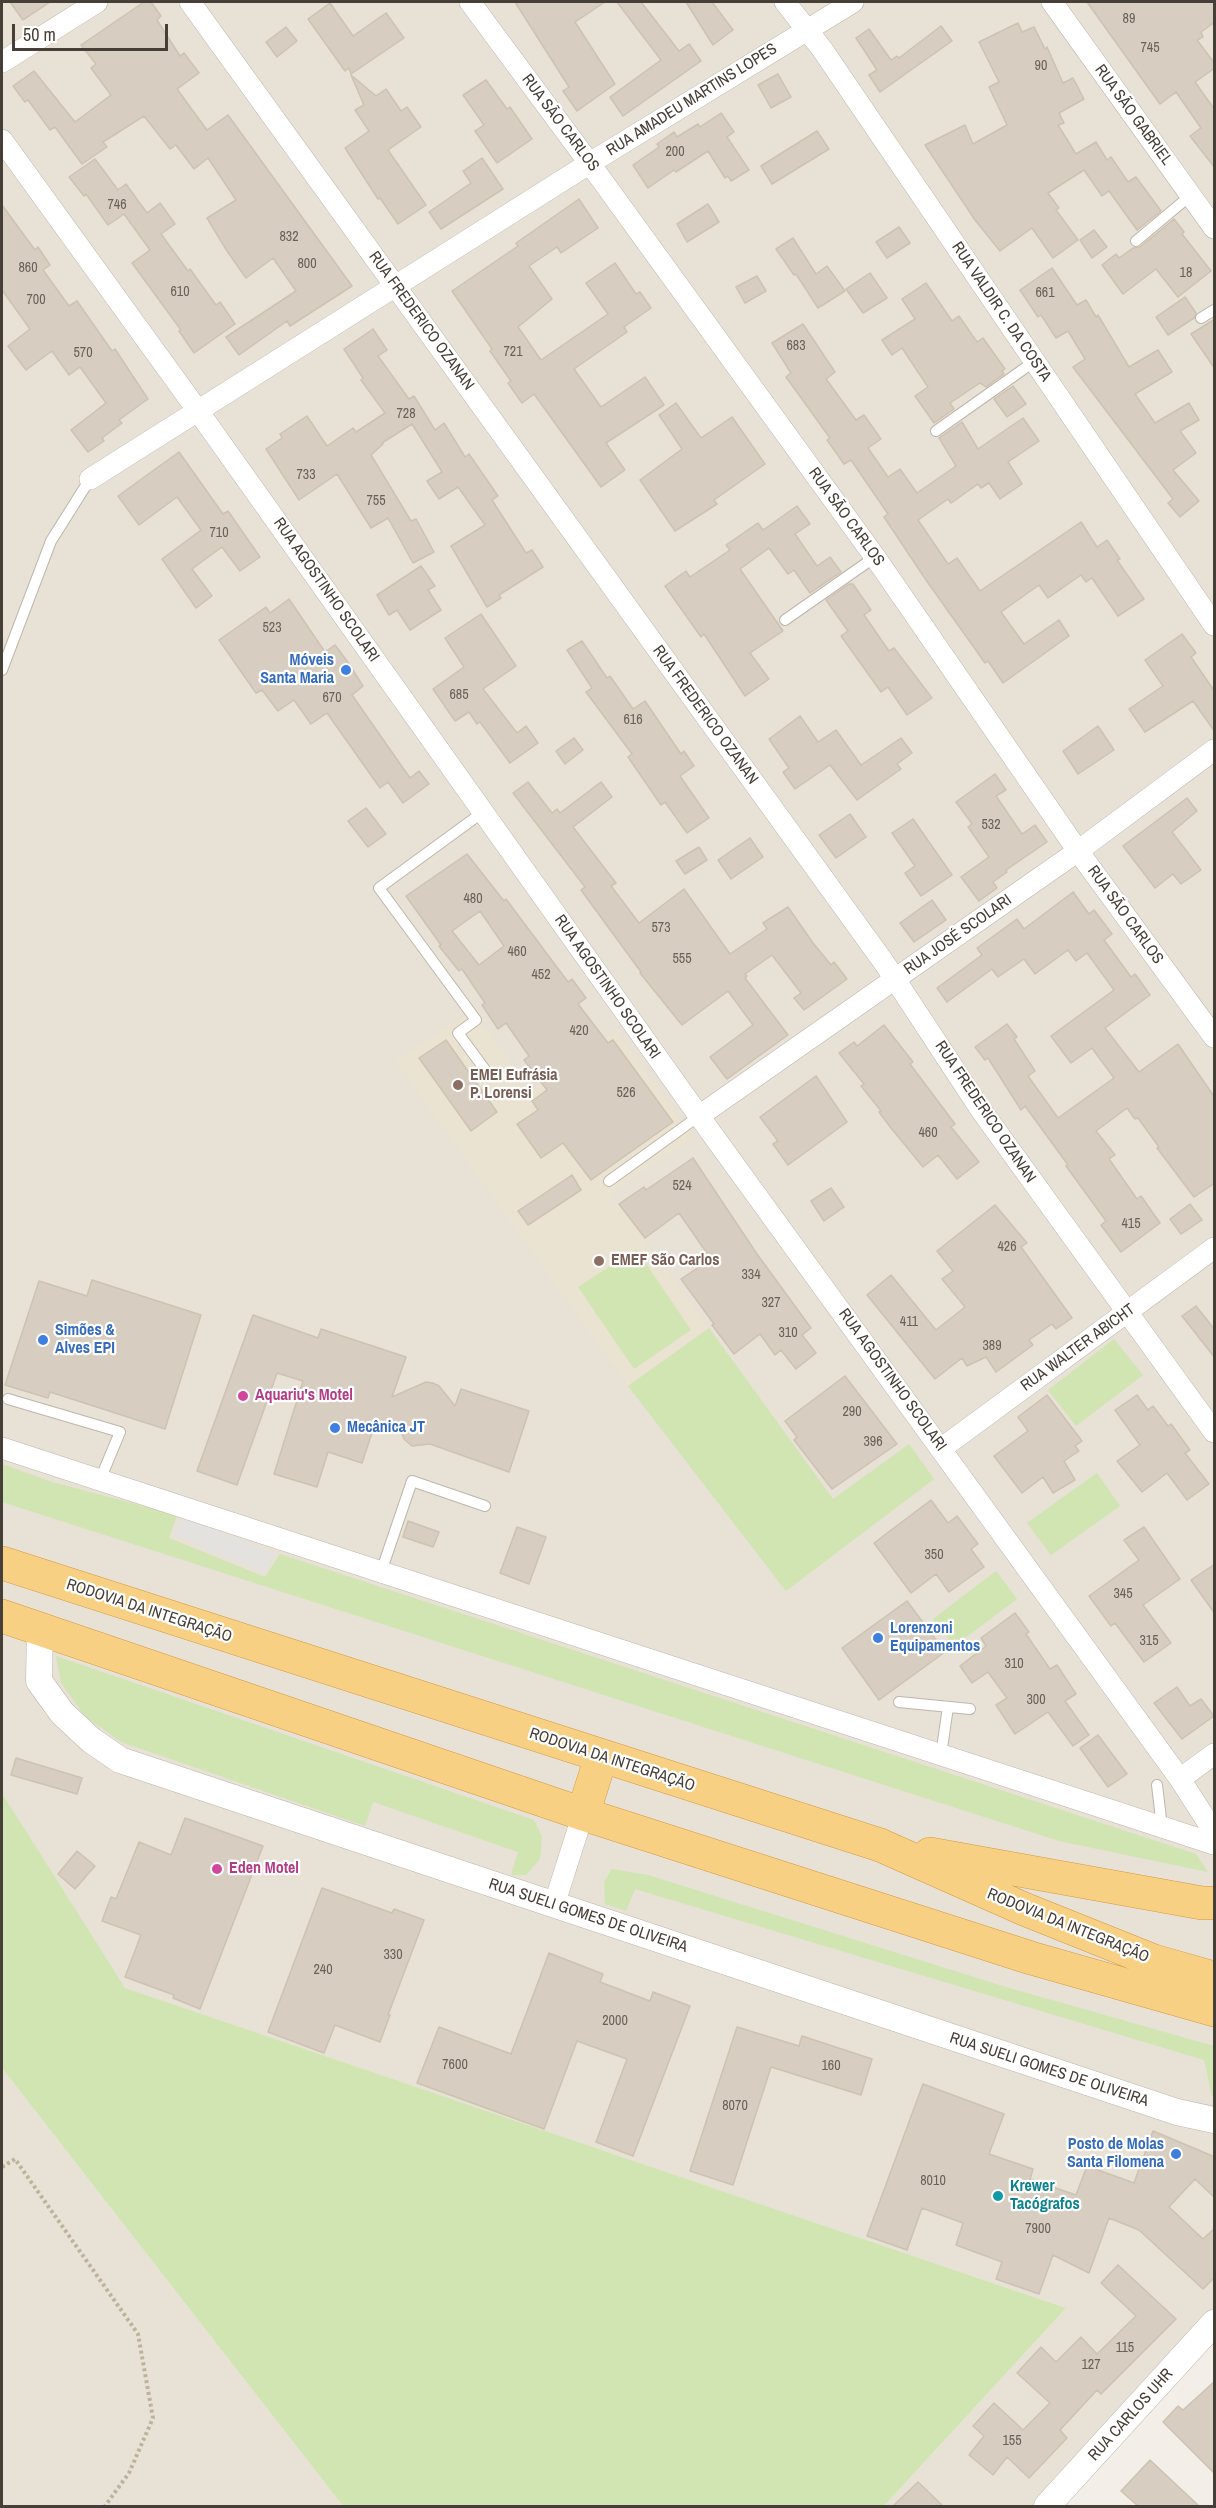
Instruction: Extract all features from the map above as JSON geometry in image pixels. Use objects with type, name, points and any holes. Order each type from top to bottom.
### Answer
[{"type":"highway","name":"RODOVIA DA INTEGRAÇÃO","points":[[2,1563],[880,1845],[1035,1914],[1154,1961],[1215,1978]]},
{"type":"highway","name":"RODOVIA DA INTEGRAÇÃO","points":[[2,1616],[583,1814],[1031,1958],[1215,2010]]},
{"type":"highway","points":[[583,1814],[601,1757]]},
{"type":"highway","points":[[880,1845],[1202,1903],[1215,1903]]},
{"type":"street","points":[[2,62],[97,2]]},
{"type":"street","name":"RUA FREDERICO OZANAN","points":[[190,2],[895,979],[981,1110],[1215,1432]]},
{"type":"street","name":"RUA SÃO CARLOS","points":[[470,2],[590,163],[875,557],[1078,851],[1215,1037]]},
{"type":"street","name":"RUA VALDIR C. DA COSTA","points":[[785,2],[808,29],[1215,625]]},
{"type":"street","name":"RUA AMADEU MARTINS LOPES","points":[[90,479],[590,163],[853,2]]},
{"type":"street","name":"RUA SÃO GABRIEL","points":[[1052,2],[1215,228]]},
{"type":"street","name":"RUA AGOSTINHO SCOLARI","points":[[2,140],[198,411],[699,1116],[1180,1779],[1215,1832]]},
{"type":"street","name":"RUA JOSÉ SCOLARI","points":[[699,1116],[1078,851],[1215,750]]},
{"type":"street","name":"RUA WALTER ABICHT","points":[[942,1448],[1215,1248]]},
{"type":"street","points":[[2,1448],[1215,1844]]},
{"type":"street","name":"RUA SUELI GOMES DE OLIVEIRA","points":[[40,1629],[39,1681],[62,1713],[91,1740],[120,1760],[1177,2112],[1215,2120]]},
{"type":"street","points":[[1180,1779],[1215,1754]]},
{"type":"street","points":[[554,1905],[583,1814]]},
{"type":"street","name":"RUA CARLOS UHR","points":[[1047,2506],[1215,2323]]},
{"type":"lane","points":[[1136,241],[1191,195]]},
{"type":"lane","points":[[1201,318],[1215,310]]},
{"type":"lane","points":[[936,431],[1035,361]]},
{"type":"lane","points":[[2,670],[51,541],[90,479]]},
{"type":"lane","points":[[785,620],[875,557]]},
{"type":"lane","points":[[483,812],[379,888],[476,1020],[458,1033],[486,1071]]},
{"type":"lane","points":[[609,1181],[699,1116]]},
{"type":"lane","points":[[8,1399],[120,1432],[100,1480]]},
{"type":"lane","points":[[381,1572],[412,1481],[485,1506]]},
{"type":"lane","points":[[899,1702],[970,1709]]},
{"type":"lane","points":[[941,1755],[948,1707]]},
{"type":"lane","points":[[1157,1785],[1162,1828]]},
{"type":"path","points":[[2,2167],[15,2159],[138,2334],[153,2418],[129,2473],[105,2506]]},
{"type":"shaded area","points":[[2,2],[1214,2],[1214,2323],[1047,2506],[884,2506],[1066,2308],[124,1988],[2,1793]]},
{"type":"shaded area","name":"EMEF São Carlos","points":[[472,1010],[531,1090],[616,1031],[693,1138],[610,1194],[709,1328],[628,1386],[395,1061]]},
{"type":"shaded area","points":[[182,1516],[275,1554],[264,1572],[175,1535]]},
{"type":"shaded area","points":[[2,2068],[343,2506],[2,2506]]},
{"type":"green space","points":[[636,1249],[691,1330],[634,1369],[578,1287]]},
{"type":"green space","points":[[709,1328],[833,1499],[909,1444],[934,1479],[786,1591],[628,1386]]},
{"type":"green space","points":[[1114,1339],[1143,1375],[1076,1426],[1048,1390]]},
{"type":"green space","points":[[2,1464],[52,1482],[177,1515],[169,1538],[265,1577],[280,1554],[1196,1854],[1208,1872],[1059,1841],[2,1502]]},
{"type":"green space","points":[[1097,1473],[1120,1506],[1051,1555],[1027,1523]]},
{"type":"green space","points":[[996,1571],[1017,1599],[954,1646],[933,1619]]},
{"type":"green space","points":[[56,1656],[534,1820],[542,1836],[540,1859],[526,1875],[511,1875],[518,1852],[373,1802],[365,1826],[121,1742],[85,1716],[61,1683]]},
{"type":"green space","points":[[2,1793],[125,1988],[1066,2308],[884,2506],[343,2506],[2,2068]]},
{"type":"green space","points":[[612,1869],[648,1875],[1006,1987],[1214,2046],[1214,2097],[1204,2060],[635,1889],[626,1911],[605,1904],[604,1882]]},
{"type":"building","points":[[10,2],[50,2],[23,20]]},
{"type":"building","points":[[144,2],[151,2],[161,16],[157,20],[180,56],[184,53],[199,73],[177,89],[207,130],[228,115],[352,286],[290,326],[287,321],[239,355],[226,337],[296,291],[273,258],[246,278],[227,251],[207,218],[236,200],[208,158],[194,169],[176,145],[170,149],[144,116],[103,142],[107,147],[82,164],[55,127],[50,130],[28,100],[25,102],[13,86],[34,71],[75,122],[111,95],[91,68],[96,64],[81,45]]},
{"type":"building","points":[[515,2],[605,2],[575,22],[615,84],[577,111],[563,91],[569,87]]},
{"type":"building","points":[[617,2],[641,2],[679,51],[689,44],[701,61],[623,116],[610,97],[661,60]]},
{"type":"building","points":[[686,2],[712,2],[733,30],[713,45]]},
{"type":"building","points":[[1087,2],[1215,2],[1215,22],[1201,32],[1203,37],[1197,40],[1215,64],[1215,68],[1195,82],[1215,110],[1215,168],[1190,136],[1201,128],[1176,92],[1160,104]]},
{"type":"building","points":[[330,3],[353,36],[386,13],[404,38],[351,74],[349,68],[345,71],[308,19]]},
{"type":"building","points":[[1018,23],[1022,32],[1034,27],[1045,49],[1047,47],[1063,83],[1073,78],[1084,99],[1059,113],[1064,123],[1058,125],[1076,154],[1096,142],[1107,160],[1111,157],[1128,182],[1136,177],[1161,211],[1137,230],[1109,191],[1102,196],[1084,170],[1048,193],[1059,208],[1056,210],[1078,240],[1053,258],[1032,228],[1000,251],[975,220],[925,145],[965,125],[973,144],[1007,125],[989,87],[999,82],[979,42]]},
{"type":"building","points":[[941,26],[952,41],[880,92],[869,75],[877,70],[856,38],[869,29],[891,60],[897,56],[899,58]]},
{"type":"building","points":[[286,27],[297,41],[277,57],[266,42]]},
{"type":"building","points":[[778,74],[791,97],[771,108],[758,85]]},
{"type":"building","points":[[351,75],[376,96],[386,89],[401,111],[407,107],[421,127],[388,150],[426,205],[398,224],[380,198],[378,199],[345,148],[369,131],[355,110],[364,105]]},
{"type":"building","points":[[486,80],[507,109],[510,107],[532,139],[497,163],[475,131],[484,125],[463,95]]},
{"type":"building","points":[[721,113],[734,132],[727,137],[749,170],[731,181],[728,176],[725,178],[708,151],[648,188],[633,165],[659,147],[657,144],[674,132],[677,137],[698,124],[700,127]]},
{"type":"building","points":[[817,131],[829,149],[772,184],[761,166]]},
{"type":"building","points":[[482,158],[503,189],[441,229],[429,212],[471,183],[463,171]]},
{"type":"building","points":[[95,159],[118,190],[126,184],[147,213],[160,203],[175,224],[161,234],[188,271],[190,269],[216,305],[220,302],[235,324],[194,353],[179,331],[181,330],[132,263],[150,250],[124,214],[108,225],[86,194],[84,196],[69,177]]},
{"type":"building","points":[[579,199],[598,228],[561,253],[557,247],[529,266],[552,299],[518,327],[541,360],[608,314],[586,283],[615,263],[636,294],[640,292],[651,308],[624,327],[627,332],[574,369],[601,407],[645,377],[664,405],[606,443],[625,470],[601,487],[534,394],[522,403],[508,383],[511,381],[490,351],[492,349],[452,291],[518,246],[516,243]]},
{"type":"building","points":[[708,204],[719,222],[687,242],[677,224]]},
{"type":"building","points":[[2,205],[35,250],[38,247],[50,265],[43,270],[69,306],[77,301],[112,351],[115,349],[148,399],[119,420],[122,423],[102,438],[104,441],[88,452],[71,430],[106,403],[80,367],[69,375],[52,351],[26,370],[8,346],[30,329],[2,290]]},
{"type":"building","points":[[1174,219],[1184,232],[1182,234],[1211,271],[1178,297],[1156,269],[1123,294],[1102,265],[1116,254],[1119,258],[1133,248],[1140,247]]},
{"type":"building","points":[[899,227],[910,243],[887,258],[876,242]]},
{"type":"building","points":[[1094,230],[1107,247],[1092,258],[1080,240]]},
{"type":"building","points":[[793,238],[816,274],[827,266],[845,291],[818,308],[776,249]]},
{"type":"building","points":[[1052,268],[1077,305],[1086,300],[1096,317],[1098,315],[1129,367],[1158,350],[1172,372],[1135,394],[1155,423],[1189,403],[1199,420],[1180,431],[1196,453],[1173,470],[1199,501],[1180,517],[1168,503],[1173,499],[1073,367],[1085,359],[1068,331],[1056,338],[1020,290]]},
{"type":"building","points":[[870,273],[887,298],[863,313],[846,289]]},
{"type":"building","points":[[757,276],[766,291],[745,303],[736,287]]},
{"type":"building","points":[[926,283],[952,321],[959,316],[977,342],[983,338],[1005,369],[1002,371],[1004,374],[986,387],[980,383],[950,403],[954,409],[934,423],[915,396],[928,387],[902,348],[892,355],[882,340],[915,319],[902,299]]},
{"type":"building","points":[[1185,297],[1196,313],[1194,318],[1168,335],[1156,317]]},
{"type":"building","points":[[1215,319],[1215,369],[1191,334]]},
{"type":"building","points":[[803,324],[835,372],[826,379],[856,420],[864,415],[881,439],[868,448],[888,477],[900,469],[917,493],[956,466],[939,438],[962,422],[978,449],[1023,418],[1039,441],[1008,462],[1022,484],[1000,499],[989,483],[981,488],[978,484],[951,503],[948,499],[918,520],[948,564],[957,558],[980,591],[1081,522],[1097,547],[1107,540],[1120,559],[1117,560],[1144,599],[1118,616],[1092,578],[1086,582],[1081,575],[1048,598],[1039,585],[1001,612],[1024,644],[1059,620],[1069,636],[1003,683],[988,661],[985,663],[926,580],[884,517],[888,514],[851,460],[844,464],[827,440],[830,438],[786,377],[791,373],[772,343]]},
{"type":"building","points":[[373,329],[387,350],[378,356],[409,399],[414,396],[435,430],[444,423],[465,457],[469,454],[498,496],[492,500],[526,553],[532,550],[543,567],[499,595],[501,598],[487,607],[451,546],[485,525],[458,487],[439,499],[427,481],[442,472],[412,424],[382,443],[371,455],[411,521],[416,519],[434,552],[413,563],[388,518],[371,528],[337,474],[299,500],[266,449],[282,438],[280,434],[307,416],[327,446],[353,428],[356,432],[385,413],[361,380],[363,378],[344,349]]},
{"type":"building","points":[[1013,386],[1026,404],[1007,417],[994,399]]},
{"type":"building","points":[[676,403],[701,438],[732,417],[765,464],[714,500],[717,504],[675,531],[640,480],[682,449],[659,415]]},
{"type":"building","points":[[179,452],[223,514],[228,511],[260,557],[240,571],[222,547],[192,569],[212,596],[196,608],[162,559],[201,530],[177,497],[139,525],[118,496]]},
{"type":"building","points":[[797,506],[810,524],[795,534],[817,566],[830,557],[841,572],[810,593],[794,570],[788,574],[769,548],[740,569],[783,631],[750,653],[769,679],[745,696],[704,634],[701,637],[665,586],[686,571],[690,577],[730,550],[726,545],[758,523],[763,530]]},
{"type":"building","points":[[421,566],[435,586],[428,590],[441,610],[410,630],[397,610],[389,615],[377,595]]},
{"type":"building","points":[[849,584],[853,584],[871,610],[864,615],[889,651],[894,648],[932,698],[907,715],[888,687],[881,692],[841,636],[848,631],[826,600]]},
{"type":"building","points":[[289,599],[325,652],[335,645],[347,661],[363,686],[352,695],[410,778],[419,771],[429,784],[403,803],[388,782],[380,788],[327,713],[311,724],[294,700],[278,711],[262,690],[256,693],[219,640],[266,607],[270,613]]},
{"type":"building","points":[[481,614],[516,666],[483,689],[517,733],[526,726],[538,743],[510,763],[480,722],[477,724],[469,712],[455,721],[433,689],[464,667],[445,638]]},
{"type":"building","points":[[1182,634],[1196,653],[1191,657],[1215,692],[1215,732],[1193,701],[1145,732],[1129,709],[1163,686],[1145,660]]},
{"type":"building","points":[[582,641],[607,678],[610,676],[633,709],[645,701],[681,754],[684,751],[694,766],[680,776],[709,818],[687,833],[665,802],[661,805],[628,757],[632,754],[586,692],[592,688],[567,650]]},
{"type":"building","points":[[800,716],[818,742],[836,730],[861,765],[901,738],[912,753],[897,764],[901,769],[857,800],[830,765],[795,789],[783,772],[789,768],[769,739]]},
{"type":"building","points":[[1098,726],[1114,750],[1078,774],[1063,751]]},
{"type":"building","points":[[574,738],[583,750],[565,764],[556,751]]},
{"type":"building","points":[[995,774],[1006,790],[996,796],[1022,834],[1035,825],[1047,842],[1006,870],[1007,872],[993,882],[997,888],[979,901],[961,877],[989,857],[968,827],[972,824],[956,802]]},
{"type":"building","points":[[528,782],[552,813],[557,809],[560,813],[601,782],[612,797],[573,827],[616,883],[611,886],[639,923],[684,889],[730,954],[767,929],[763,923],[788,907],[831,965],[834,962],[847,979],[804,1010],[794,998],[801,993],[772,955],[745,974],[747,976],[745,978],[788,1035],[727,1079],[710,1057],[753,1025],[728,991],[682,1025],[640,973],[581,890],[585,887],[513,793]]},
{"type":"building","points":[[1187,798],[1197,811],[1172,832],[1201,870],[1181,884],[1173,874],[1155,888],[1123,846]]},
{"type":"building","points":[[366,808],[386,834],[368,847],[348,821]]},
{"type":"building","points":[[850,814],[866,837],[836,858],[819,835]]},
{"type":"building","points":[[913,819],[952,875],[921,896],[905,873],[915,866],[892,833]]},
{"type":"building","points":[[750,838],[763,857],[731,879],[718,860]]},
{"type":"building","points":[[699,847],[707,860],[685,874],[676,861]]},
{"type":"building","points":[[467,854],[504,901],[506,899],[568,982],[572,979],[586,998],[578,1004],[608,1043],[613,1040],[673,1122],[591,1180],[563,1143],[541,1158],[517,1124],[538,1110],[532,1101],[547,1090],[524,1060],[529,1056],[506,1023],[498,1029],[482,1005],[485,1003],[462,969],[459,971],[439,946],[441,945],[406,896]],"holes":[[[480,911],[504,946],[479,965],[452,931]]]},
{"type":"building","points":[[1073,892],[1089,914],[1094,910],[1112,934],[1104,940],[1131,977],[1135,974],[1150,995],[1105,1028],[1139,1072],[1178,1044],[1215,1098],[1215,1183],[1194,1197],[1157,1148],[1159,1147],[1138,1118],[1135,1119],[1127,1108],[1096,1131],[1115,1155],[1109,1159],[1137,1199],[1141,1196],[1160,1223],[1121,1252],[1101,1225],[1106,1221],[1066,1166],[1068,1165],[1025,1106],[1021,1110],[988,1058],[985,1060],[975,1047],[1007,1024],[1017,1037],[1014,1039],[1035,1071],[1028,1076],[1058,1118],[1114,1078],[1092,1048],[1071,1063],[1051,1036],[1114,990],[1087,953],[1076,961],[1068,950],[1035,974],[1024,959],[998,977],[992,969],[947,1002],[937,988],[982,955],[977,948],[1017,919],[1024,929]]},
{"type":"building","points":[[932,900],[946,920],[914,942],[900,923]]},
{"type":"building","points":[[884,1025],[913,1062],[910,1064],[955,1124],[951,1127],[979,1162],[957,1179],[938,1155],[923,1167],[879,1112],[881,1111],[861,1086],[864,1084],[839,1053],[854,1042],[857,1046]]},
{"type":"building","name":"EMEI Eufrásia P. Lorensi","points":[[446,1040],[497,1112],[471,1131],[419,1058]]},
{"type":"building","points":[[816,1076],[847,1122],[788,1165],[773,1144],[778,1141],[760,1117]]},
{"type":"building","points":[[693,1158],[757,1254],[811,1328],[802,1335],[816,1353],[796,1369],[781,1350],[775,1355],[760,1334],[734,1354],[712,1325],[714,1324],[681,1279],[711,1259],[679,1213],[645,1238],[619,1204],[644,1187],[646,1190]]},
{"type":"building","points":[[572,1175],[581,1190],[528,1225],[518,1211]]},
{"type":"building","points":[[831,1188],[844,1207],[824,1221],[811,1201]]},
{"type":"building","points":[[1190,1204],[1202,1220],[1181,1234],[1170,1219]]},
{"type":"building","points":[[995,1205],[1027,1243],[1021,1247],[1072,1318],[1056,1329],[1052,1324],[1029,1340],[1033,1345],[996,1372],[986,1357],[967,1366],[962,1358],[935,1379],[867,1295],[891,1275],[936,1330],[965,1307],[942,1279],[953,1271],[937,1251]]},
{"type":"building","points":[[92,1280],[201,1315],[165,1429],[50,1392],[48,1398],[5,1385],[39,1281],[87,1296]]},
{"type":"building","points":[[1196,1306],[1215,1330],[1215,1358],[1182,1316]]},
{"type":"building","points":[[253,1315],[318,1338],[321,1329],[406,1357],[392,1397],[426,1382],[439,1386],[455,1406],[461,1389],[529,1411],[509,1472],[430,1444],[412,1446],[404,1439],[400,1429],[376,1421],[362,1463],[328,1452],[317,1487],[274,1474],[303,1381],[277,1373],[237,1485],[197,1471]]},
{"type":"building","points":[[845,1376],[897,1444],[832,1489],[794,1440],[797,1437],[785,1421]]},
{"type":"building","points":[[1047,1395],[1082,1441],[1075,1446],[1079,1451],[1064,1461],[1075,1480],[1053,1493],[1043,1477],[1022,1493],[994,1456],[1028,1431],[1018,1417]]},
{"type":"building","points":[[1137,1395],[1148,1410],[1153,1406],[1168,1426],[1171,1424],[1190,1450],[1185,1453],[1209,1484],[1187,1500],[1167,1473],[1142,1492],[1117,1461],[1140,1445],[1115,1410]]},
{"type":"building","points":[[931,1500],[948,1523],[957,1516],[978,1544],[971,1549],[984,1567],[949,1592],[936,1574],[911,1593],[874,1543]]},
{"type":"building","points":[[408,1521],[439,1532],[433,1547],[403,1537]]},
{"type":"building","points":[[517,1527],[546,1537],[529,1584],[500,1573]]},
{"type":"building","points":[[1144,1527],[1180,1579],[1143,1605],[1171,1643],[1144,1662],[1115,1623],[1111,1626],[1089,1596],[1139,1560],[1124,1540]]},
{"type":"building","points":[[1215,1564],[1215,1614],[1191,1580]]},
{"type":"building","points":[[907,1601],[945,1652],[879,1700],[842,1648]]},
{"type":"building","points":[[1015,1613],[1029,1632],[1026,1634],[1050,1669],[1057,1665],[1076,1694],[1065,1701],[1089,1735],[1073,1746],[1048,1712],[1015,1734],[996,1705],[1007,1698],[988,1672],[972,1683],[960,1666],[986,1646],[981,1638]]},
{"type":"building","points":[[1177,1687],[1190,1706],[1201,1699],[1214,1716],[1182,1739],[1154,1703]]},
{"type":"building","points":[[1098,1735],[1127,1774],[1108,1787],[1080,1748]]},
{"type":"building","points":[[16,1758],[82,1778],[77,1794],[11,1775]]},
{"type":"building","points":[[185,1818],[263,1846],[200,2009],[173,1998],[174,1995],[125,1977],[141,1935],[102,1921],[111,1897],[116,1899],[139,1842],[171,1855]]},
{"type":"building","points":[[77,1851],[95,1866],[75,1889],[58,1874]]},
{"type":"building","points":[[322,1888],[392,1913],[394,1909],[424,1920],[380,2042],[335,2025],[324,2053],[268,2032]]},
{"type":"building","points":[[549,1953],[603,1974],[600,1982],[650,2001],[653,1992],[690,2006],[633,2156],[596,2142],[627,2059],[577,2041],[544,2129],[417,2083],[439,2027],[511,2054]]},
{"type":"building","points":[[737,2027],[799,2046],[802,2036],[872,2059],[861,2095],[771,2067],[733,2185],[690,2171]]},
{"type":"building","points":[[923,2084],[1004,2114],[989,2154],[1033,2169],[1030,2179],[1076,2195],[1087,2166],[1134,2183],[1153,2131],[1215,2157],[1215,2198],[1195,2179],[1169,2207],[1203,2239],[1215,2228],[1215,2277],[1203,2289],[1139,2230],[1109,2218],[1089,2273],[1053,2255],[1039,2294],[996,2279],[1002,2262],[956,2245],[963,2223],[922,2208],[907,2250],[867,2236]]},
{"type":"building","points":[[1118,2265],[1176,2319],[1101,2394],[1097,2390],[1060,2430],[1067,2438],[1029,2478],[1007,2457],[993,2475],[969,2455],[984,2436],[973,2426],[994,2403],[1023,2430],[1050,2403],[1017,2373],[1041,2347],[1056,2362],[1081,2337],[1097,2354],[1136,2316],[1101,2283]]},
{"type":"building","points":[[1215,2381],[1215,2474],[1163,2422],[1178,2406],[1183,2410]]},
{"type":"building","points":[[1150,2460],[1199,2506],[1138,2506],[1121,2491]]},
{"type":"building","points":[[918,2482],[943,2506],[893,2506]]},
{"type":"place","name":"Móveis Santa Maria","points":[[346,670]]},
{"type":"place","name":"EMEI Eufrásia P. Lorensi","points":[[458,1085]]},
{"type":"place","name":"EMEF São Carlos","points":[[599,1261]]},
{"type":"place","name":"Simões & Alves EPI","points":[[43,1340]]},
{"type":"place","name":"Aquariu's Motel","points":[[243,1396]]},
{"type":"place","name":"Mecânica JT","points":[[335,1428]]},
{"type":"place","name":"Lorenzoni Equipamentos","points":[[878,1638]]},
{"type":"place","name":"Eden Motel","points":[[217,1869]]},
{"type":"place","name":"Posto de Molas Santa Filomena","points":[[1176,2154]]},
{"type":"place","name":"Krewer Tacógrafos","points":[[998,2196]]}]
